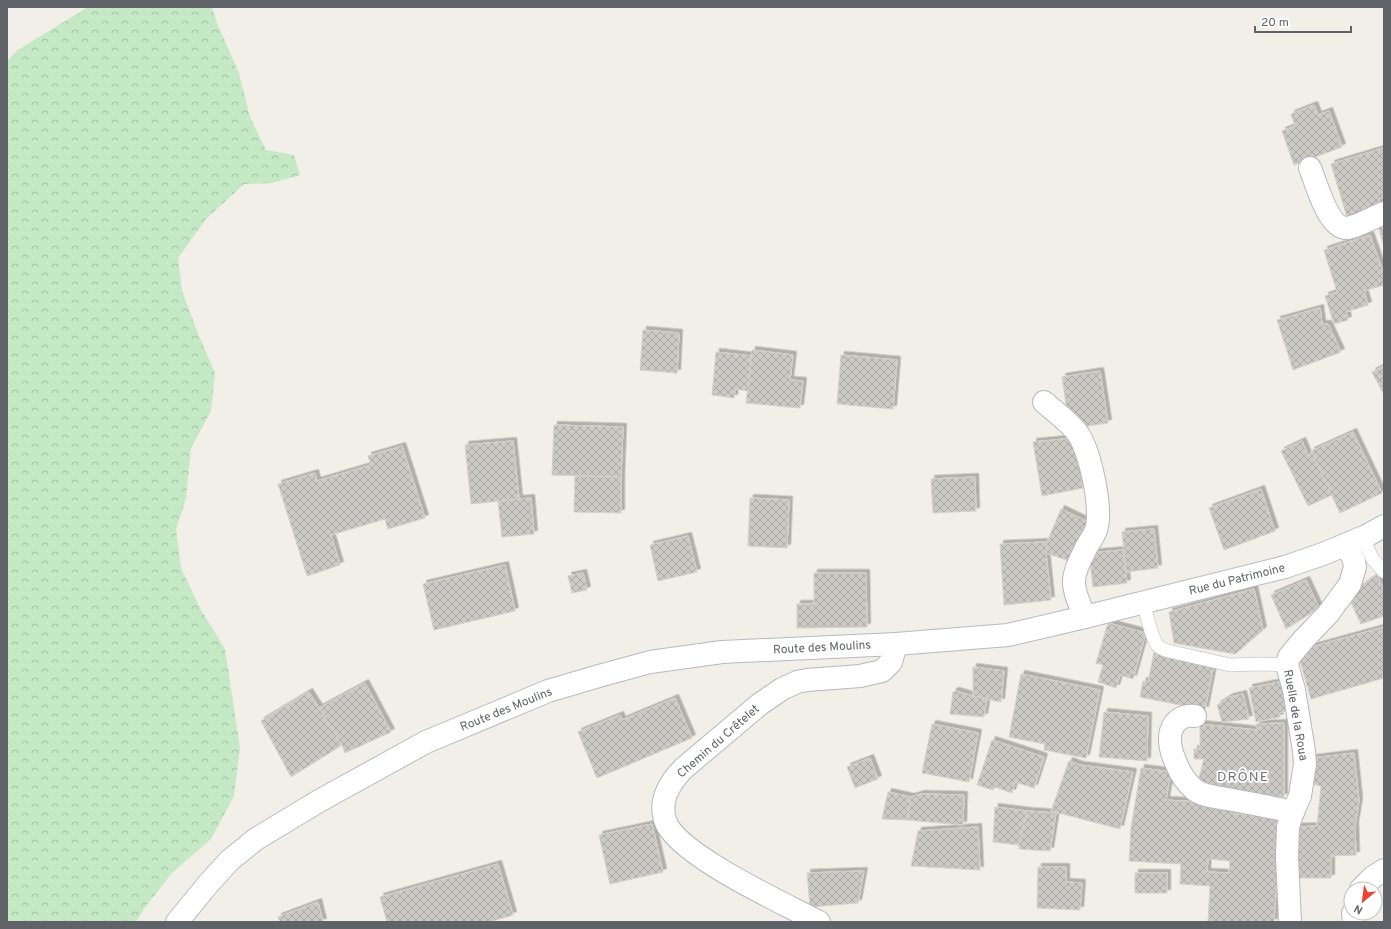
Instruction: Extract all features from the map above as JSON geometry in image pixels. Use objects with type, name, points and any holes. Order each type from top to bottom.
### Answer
[{"type":"street","points":[[1310,168],[1331,219],[1340,226],[1345,228],[1353,227],[1384,213]]},
{"type":"street","points":[[1044,402],[1075,430],[1086,451],[1092,470],[1098,517],[1096,530],[1075,572],[1073,581],[1078,602],[1085,617]]},
{"type":"street","name":"Rue du Patrimoine","points":[[896,644],[1008,635],[1143,603],[1285,567],[1355,541],[1384,526]]},
{"type":"street","name":"Ruelle de la Roua","points":[[1290,922],[1286,857],[1288,827],[1300,796],[1305,764],[1295,696],[1287,665],[1289,657],[1328,614],[1350,584],[1355,567],[1355,541]]},
{"type":"street","name":"Route des Moulins","points":[[177,922],[209,882],[230,860],[256,839],[318,801],[426,742],[548,692],[650,662],[722,652],[896,644]]},
{"type":"street","name":"Chemin du Crêtelet","points":[[819,922],[728,874],[686,846],[676,837],[665,821],[663,813],[664,800],[671,782],[684,768],[774,694],[797,682],[860,676],[882,671],[891,662],[896,644]]},
{"type":"street","points":[[1195,716],[1182,717],[1176,722],[1170,738],[1170,749],[1181,775],[1192,788],[1196,791],[1211,796],[1274,807],[1293,812]]},
{"type":"street","points":[[1369,881],[1384,870]]},
{"type":"lane","points":[[1355,541],[1384,572]]},
{"type":"lane","points":[[1143,603],[1152,634],[1160,648],[1230,665],[1287,665]]},
{"type":"green space","points":[[88,7],[212,7],[217,23],[239,73],[250,117],[266,150],[294,155],[300,175],[272,183],[244,184],[206,219],[178,258],[182,291],[215,373],[211,411],[191,448],[186,499],[176,529],[181,568],[201,610],[225,649],[240,748],[234,796],[211,839],[172,873],[143,910],[136,922],[7,922],[7,61],[18,50]]},
{"type":"building","points":[[1314,105],[1318,115],[1329,111],[1342,147],[1294,165],[1282,131],[1295,126],[1291,114]]},
{"type":"building","points":[[1384,148],[1384,197],[1379,199],[1381,206],[1347,217],[1331,164]]},
{"type":"building","points":[[1384,221],[1384,246],[1377,223]]},
{"type":"building","points":[[1370,235],[1384,275],[1384,285],[1364,291],[1368,305],[1346,312],[1348,320],[1334,324],[1325,296],[1337,292],[1324,250]]},
{"type":"building","points":[[1320,308],[1322,324],[1328,324],[1341,352],[1293,370],[1277,320]]},
{"type":"building","points":[[643,330],[679,333],[677,373],[640,370]]},
{"type":"building","points":[[752,350],[793,355],[790,380],[803,381],[800,408],[746,403]]},
{"type":"building","points":[[716,352],[751,356],[748,391],[735,389],[734,398],[712,395]]},
{"type":"building","points":[[841,355],[897,360],[893,409],[837,404]]},
{"type":"building","points":[[1384,366],[1384,395],[1372,372]]},
{"type":"building","points":[[1100,371],[1108,423],[1081,427],[1079,416],[1068,418],[1062,377]]},
{"type":"building","points":[[554,425],[623,427],[621,477],[552,475]]},
{"type":"building","points":[[1353,432],[1382,493],[1340,513],[1311,451]]},
{"type":"building","points":[[1075,438],[1083,488],[1042,496],[1033,442]]},
{"type":"building","points":[[513,441],[519,499],[471,504],[465,445]]},
{"type":"building","points":[[1302,441],[1308,455],[1312,453],[1332,495],[1308,506],[1281,451]]},
{"type":"building","points":[[402,446],[425,518],[388,529],[385,519],[331,535],[340,565],[307,576],[278,484],[315,473],[317,481],[371,465],[368,456]]},
{"type":"building","points":[[575,476],[621,477],[621,513],[574,512]]},
{"type":"building","points":[[975,477],[976,511],[933,513],[931,479]]},
{"type":"building","points":[[1261,489],[1275,531],[1224,550],[1209,508]]},
{"type":"building","points":[[531,498],[534,534],[502,537],[498,501]]},
{"type":"building","points":[[750,498],[789,500],[787,548],[748,546]]},
{"type":"building","points":[[1061,509],[1088,522],[1072,562],[1046,553],[1047,542]]},
{"type":"building","points":[[1154,529],[1158,568],[1126,572],[1122,532]]},
{"type":"building","points":[[688,536],[697,572],[658,581],[650,545]]},
{"type":"building","points":[[1047,542],[1046,553],[1051,600],[1004,605],[1000,544]]},
{"type":"building","points":[[1123,550],[1127,583],[1093,587],[1089,553]]},
{"type":"building","points":[[505,565],[515,611],[434,630],[423,584]]},
{"type":"building","points":[[583,573],[587,590],[572,593],[568,576]]},
{"type":"building","points":[[814,573],[866,573],[867,627],[797,628],[797,604],[814,604]]},
{"type":"building","points":[[1377,575],[1384,590],[1384,616],[1361,624],[1348,596]]},
{"type":"building","points":[[1306,580],[1319,608],[1286,629],[1271,595]]},
{"type":"building","points":[[1254,589],[1263,630],[1235,654],[1174,643],[1169,612]]},
{"type":"building","points":[[1108,623],[1146,633],[1133,679],[1120,675],[1116,688],[1098,682],[1103,665],[1096,663]]},
{"type":"building","points":[[1384,627],[1384,678],[1311,699],[1297,651]]},
{"type":"building","points":[[1154,652],[1214,664],[1205,710],[1140,697],[1143,681],[1148,682]]},
{"type":"building","points":[[973,667],[1004,671],[1001,702],[973,696]]},
{"type":"building","points":[[1021,674],[1100,690],[1086,758],[1044,750],[1045,744],[1009,737]]},
{"type":"building","points":[[1284,681],[1290,710],[1279,713],[1280,717],[1256,722],[1249,688]]},
{"type":"building","points":[[365,683],[391,732],[345,753],[342,745],[319,708]]},
{"type":"building","points":[[956,691],[987,698],[984,717],[950,714],[953,692]]},
{"type":"building","points":[[309,692],[342,745],[291,777],[261,721]]},
{"type":"building","points":[[1243,694],[1249,719],[1222,722],[1217,705],[1230,697]]},
{"type":"building","points":[[675,698],[692,738],[597,778],[578,732],[620,715],[622,720]]},
{"type":"building","points":[[1104,712],[1148,716],[1147,761],[1099,757]]},
{"type":"building","points":[[1284,723],[1284,797],[1257,797],[1197,785],[1204,759],[1194,759],[1194,749],[1200,749],[1200,724],[1257,730],[1256,724]]},
{"type":"building","points":[[932,724],[978,733],[969,782],[922,773]]},
{"type":"building","points":[[992,740],[1044,757],[1034,788],[1015,782],[1012,793],[995,787],[993,790],[977,785]]},
{"type":"building","points":[[1354,753],[1359,801],[1355,826],[1356,855],[1331,856],[1331,878],[1296,878],[1297,827],[1317,826],[1321,786],[1311,784],[1313,758]]},
{"type":"building","points":[[870,758],[878,779],[855,788],[847,767]]},
{"type":"building","points":[[1069,761],[1080,765],[1133,772],[1120,829],[1051,811]]},
{"type":"building","points":[[1141,768],[1171,772],[1166,800],[1233,804],[1233,814],[1281,817],[1274,922],[1208,922],[1210,886],[1180,884],[1181,864],[1129,861],[1131,828]],"holes":[[[1208,859],[1230,861],[1229,873],[1207,872]]]},
{"type":"building","points":[[888,792],[911,797],[907,820],[882,819]]},
{"type":"building","points":[[921,794],[964,795],[963,825],[907,820],[911,797]]},
{"type":"building","points":[[995,807],[1027,811],[1019,845],[993,842]]},
{"type":"building","points":[[1027,811],[1056,813],[1050,851],[1019,849]]},
{"type":"building","points":[[652,824],[663,872],[610,884],[599,835]]},
{"type":"building","points":[[978,827],[980,870],[911,866],[918,831]]},
{"type":"building","points":[[498,864],[513,915],[489,922],[387,922],[380,897]]},
{"type":"building","points":[[1038,867],[1066,867],[1066,882],[1082,883],[1080,910],[1037,908]]},
{"type":"building","points":[[864,871],[858,903],[810,907],[807,873]]},
{"type":"building","points":[[1135,873],[1167,873],[1167,893],[1135,893]]},
{"type":"building","points":[[318,902],[323,922],[280,922],[278,917]]},
{"type":"district","name":"DRÔNE","points":[[1243,776]]}]
